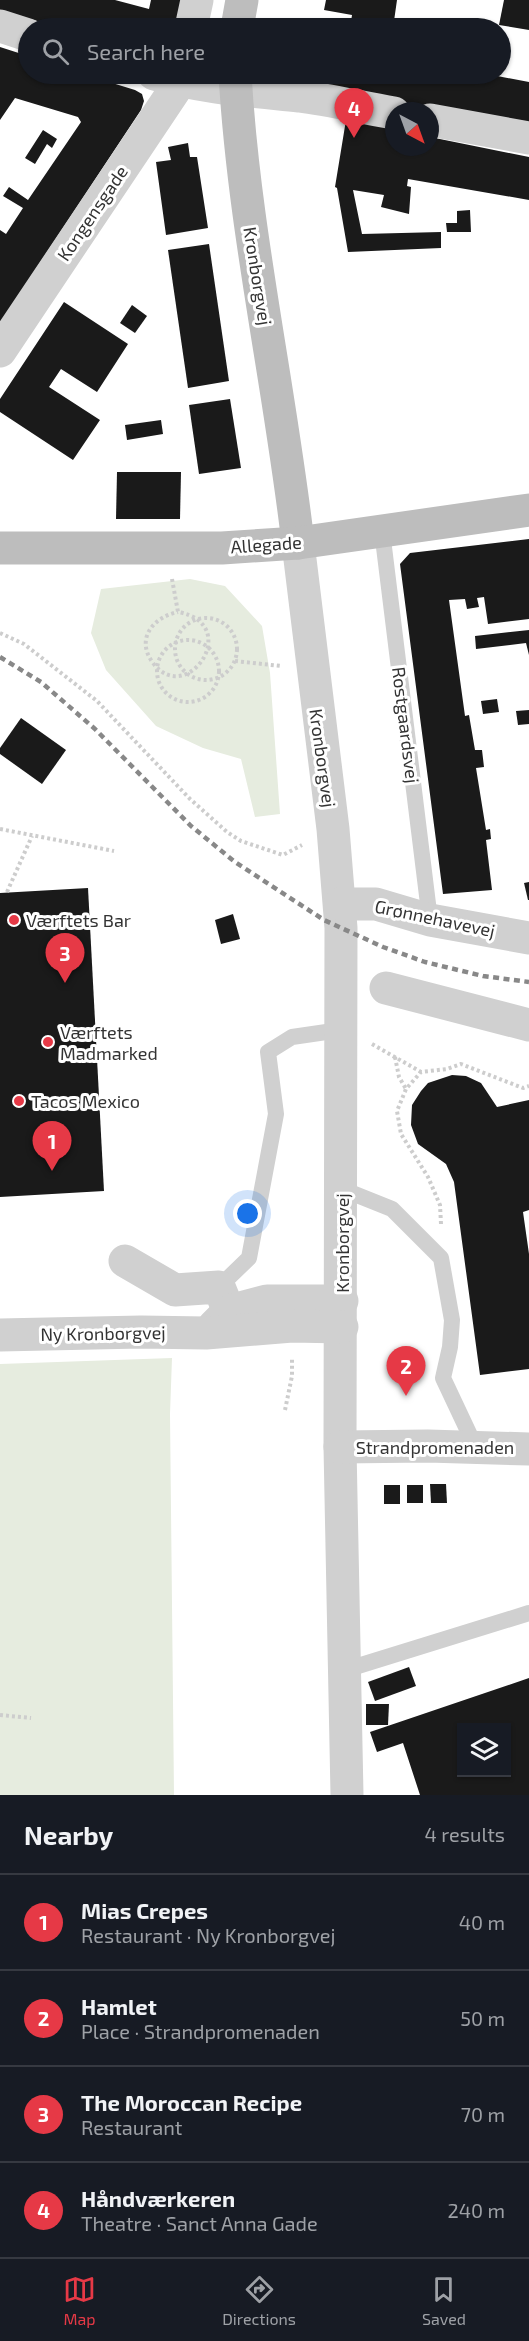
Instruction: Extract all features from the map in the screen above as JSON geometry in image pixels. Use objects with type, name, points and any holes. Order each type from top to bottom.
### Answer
[{"type":"main road","points":[[239,18],[242,0]]},
{"type":"main road","name":"Kronborgvej","points":[[236,84],[250,228],[283,428],[298,543]]},
{"type":"main road","name":"Allegade","points":[[0,548],[167,549],[298,543],[529,510]]},
{"type":"street","points":[[193,18],[197,0]]},
{"type":"street","points":[[0,26],[18,32]]},
{"type":"street","name":"Kongensgade","points":[[0,351],[167,84]]},
{"type":"street","points":[[245,84],[385,111]]},
{"type":"street","points":[[439,122],[529,138]]},
{"type":"street","name":"Kronborgvej","points":[[298,543],[340,904],[342,1189],[340,1447],[347,1795]]},
{"type":"street","name":"Grønnehavevej","points":[[340,904],[376,904],[430,920],[529,938]]},
{"type":"street","points":[[386,988],[529,1025]]},
{"type":"street","name":"Ny Kronborgvej","points":[[125,1261],[175,1290],[217,1319],[292,1326],[342,1314]]},
{"type":"street","name":"Ny Kronborgvej","points":[[0,1335],[141,1332],[217,1319],[267,1301],[342,1314]]},
{"type":"street","name":"Strandpromenaden","points":[[340,1447],[475,1446],[529,1449]]},
{"type":"lane","name":"Rostgaardsvej","points":[[382,531],[430,920]]},
{"type":"lane","points":[[217,1319],[249,1258],[276,1114],[268,1052],[292,1037],[340,1030]]},
{"type":"lane","points":[[342,1189],[392,1209],[441,1258],[452,1320],[450,1347],[443,1378],[475,1446]]},
{"type":"lane","points":[[345,1671],[529,1613]]},
{"type":"path","points":[[167,549],[178,612]]},
{"type":"path","points":[[196,618],[178,633],[175,655],[179,666],[187,674],[197,679],[218,678],[228,671],[235,661],[237,650],[236,638],[229,627],[219,620],[208,617],[196,618],[178,612],[165,615],[154,622],[147,632],[146,645],[149,658],[156,668],[176,675],[187,674],[197,668],[208,648],[208,637],[204,627],[196,618]]},
{"type":"path","points":[[0,633],[24,645],[97,700],[190,799],[240,841],[283,855],[333,829]]},
{"type":"path","points":[[192,640],[208,648],[215,657],[218,678],[215,687],[201,699],[182,702],[166,693],[157,677],[156,668],[162,653],[175,643],[192,640]]},
{"type":"path","points":[[235,661],[311,669]]},
{"type":"path","points":[[0,829],[114,851]]},
{"type":"path","points":[[7,892],[32,836]]},
{"type":"path","points":[[340,1030],[377,1046],[421,1072],[447,1069],[461,1064],[523,1088],[529,1086]]},
{"type":"path","points":[[395,1056],[399,1077],[406,1089]]},
{"type":"path","points":[[421,1072],[406,1089],[398,1111],[401,1134],[428,1177],[440,1205],[441,1258]]},
{"type":"path","points":[[285,1410],[292,1376],[292,1326]]},
{"type":"path","points":[[0,1715],[31,1718]]},
{"type":"shaded area","points":[[190,579],[225,586],[262,626],[270,673],[280,814],[255,817],[241,759],[203,748],[156,726],[106,670],[91,633],[101,589]]},
{"type":"shaded area","points":[[172,1358],[170,1414],[174,1795],[0,1795],[0,1364]]},
{"type":"building","points":[[0,0],[115,0],[149,9],[151,0],[187,0],[183,18],[26,18],[0,11]]},
{"type":"building","points":[[326,0],[397,0],[394,18],[352,18],[352,15],[324,10]]},
{"type":"building","points":[[504,0],[529,0],[529,30],[511,27],[511,18],[500,18]]},
{"type":"building","points":[[0,47],[18,53],[18,84],[116,84],[142,94],[144,101],[141,110],[0,323],[0,230],[6,234],[23,208],[3,196],[9,187],[28,200],[81,122],[78,117],[15,98],[0,120]]},
{"type":"building","points":[[511,79],[529,82],[529,127],[439,110],[439,102],[397,102],[301,84],[511,84]]},
{"type":"building","points":[[346,120],[385,127],[385,156],[439,156],[439,139],[529,157],[529,200],[408,179],[407,186],[411,187],[409,214],[381,207],[384,195],[353,190],[362,234],[441,232],[441,248],[348,252],[335,187]]},
{"type":"building","points":[[43,130],[57,139],[52,148],[47,144],[35,164],[25,158]]},
{"type":"building","points":[[188,143],[190,157],[197,157],[208,228],[166,235],[156,162],[171,160],[168,147]]},
{"type":"building","points":[[470,210],[471,232],[447,232],[446,223],[457,223],[457,211]]},
{"type":"building","points":[[209,244],[229,381],[188,388],[168,250]]},
{"type":"building","points":[[64,302],[128,344],[97,392],[61,369],[49,387],[100,420],[73,460],[0,412],[0,399]]},
{"type":"building","points":[[132,305],[147,316],[135,333],[120,323]]},
{"type":"building","points":[[230,399],[241,468],[199,474],[189,405]]},
{"type":"building","points":[[161,420],[163,434],[127,440],[125,425]]},
{"type":"building","points":[[117,472],[181,472],[180,519],[116,519]]},
{"type":"building","points":[[529,539],[529,619],[488,624],[484,597],[477,598],[479,607],[467,609],[465,599],[449,600],[465,716],[469,715],[475,750],[482,750],[484,767],[476,768],[486,830],[490,829],[491,839],[486,840],[492,890],[443,894],[400,564],[410,553]]},
{"type":"building","points":[[529,630],[529,655],[526,643],[476,649],[475,636]]},
{"type":"building","points":[[497,699],[499,712],[483,714],[481,701]]},
{"type":"building","points":[[529,710],[529,724],[518,725],[516,711]]},
{"type":"building","points":[[21,718],[66,750],[42,784],[0,754],[0,748]]},
{"type":"building","points":[[529,882],[529,900],[528,900],[524,883]]},
{"type":"building","name":"Værftets Madmarked","points":[[88,888],[104,1191],[0,1197],[0,893]]},
{"type":"building","points":[[233,914],[240,939],[221,944],[215,920]]},
{"type":"building","points":[[452,1075],[466,1076],[481,1083],[497,1107],[529,1100],[529,1210],[523,1212],[529,1254],[529,1369],[480,1375],[454,1182],[446,1164],[418,1144],[411,1125],[412,1105],[421,1091],[428,1083]]},
{"type":"building","points":[[430,1484],[446,1484],[447,1503],[431,1503]]},
{"type":"building","points":[[384,1485],[400,1485],[400,1504],[384,1504]]},
{"type":"building","points":[[407,1485],[423,1485],[423,1503],[407,1503]]},
{"type":"building","points":[[409,1667],[416,1686],[375,1701],[368,1682]]},
{"type":"building","points":[[529,1678],[529,1795],[420,1795],[403,1743],[377,1752],[370,1732]]},
{"type":"building","points":[[366,1704],[389,1704],[388,1725],[366,1725]]},
{"type":"railway","points":[[0,657],[41,682],[95,729],[191,826],[235,862],[324,920],[383,947],[425,962],[483,976],[529,982]]},
{"type":"place","name":"Håndværkeren","points":[[354,138]]},
{"type":"place","name":"Værftets Bar","points":[[14,920]]},
{"type":"place","name":"The Moroccan Recipe","points":[[65,983]]},
{"type":"place","name":"Værftets Madmarked","points":[[48,1042]]},
{"type":"place","name":"Tacos Mexico","points":[[19,1101]]},
{"type":"place","name":"Mias Crepes","points":[[52,1171]]},
{"type":"place","name":"Hamlet","points":[[406,1396]]}]
